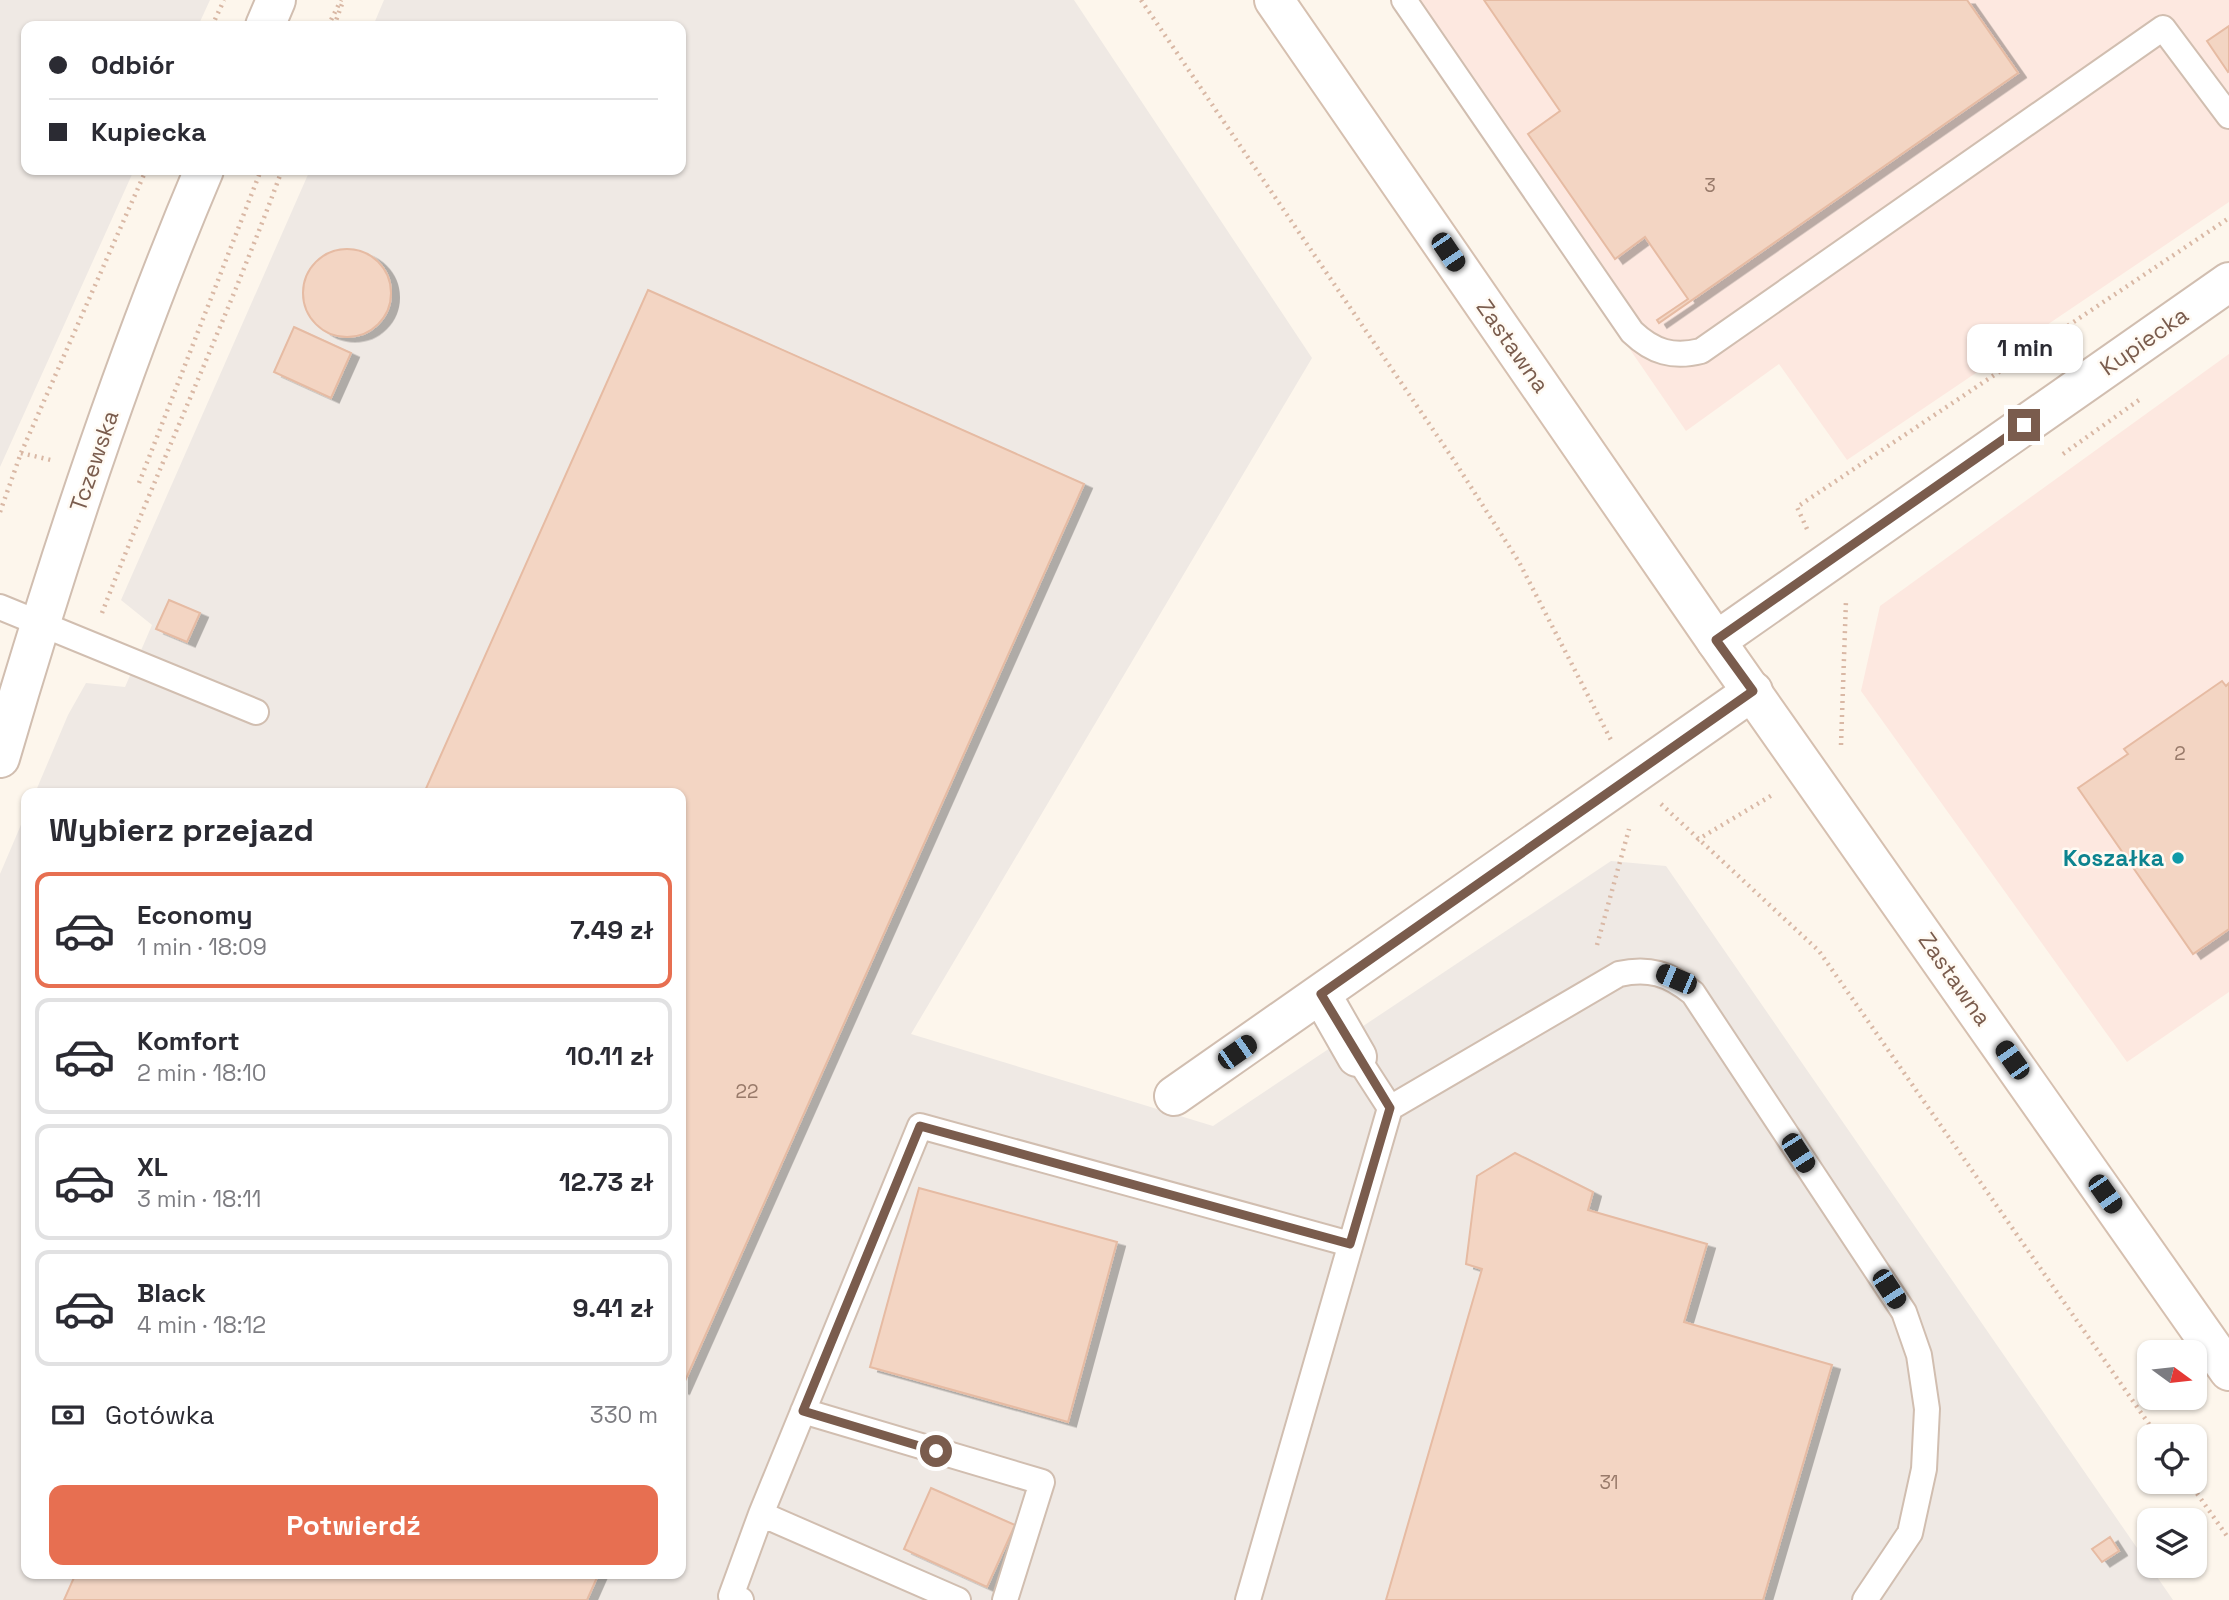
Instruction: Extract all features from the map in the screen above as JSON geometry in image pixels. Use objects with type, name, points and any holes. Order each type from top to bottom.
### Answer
[{"type":"street","points":[[267,21],[276,0]]},
{"type":"street","name":"Zastawna","points":[[1275,0],[1716,640],[2229,1371]]},
{"type":"street","name":"Tczewska","points":[[0,758],[89,470],[166,259],[202,175]]},
{"type":"street","name":"Kupiecka","points":[[1716,640],[2229,282]]},
{"type":"street","points":[[1174,1096],[1753,691]]},
{"type":"street","points":[[1321,994],[1357,1056]]},
{"type":"lane","points":[[1404,0],[1632,332],[1645,345],[1663,353],[1684,355],[1701,351],[2163,28],[2229,116]]},
{"type":"lane","points":[[0,607],[256,712]]},
{"type":"lane","points":[[1248,1600],[1390,1108],[1619,974],[1637,970],[1658,972],[1676,979],[1693,993],[1904,1312],[1919,1355],[1927,1409],[1922,1482],[1910,1533],[1865,1600]]},
{"type":"lane","points":[[1357,1056],[1390,1108]]},
{"type":"lane","points":[[741,1600],[731,1596],[761,1514],[920,1126],[1350,1244]]},
{"type":"lane","points":[[803,1411],[1042,1482],[1005,1600]]},
{"type":"lane","points":[[761,1514],[958,1600]]},
{"type":"path","points":[[214,21],[224,0]]},
{"type":"path","points":[[331,21],[342,0]]},
{"type":"path","points":[[336,21],[342,0]]},
{"type":"path","points":[[1141,0],[1453,459],[1519,562],[1616,747]]},
{"type":"path","points":[[0,512],[21,453],[144,175]]},
{"type":"path","points":[[139,483],[259,175]]},
{"type":"path","points":[[90,643],[280,175]]},
{"type":"path","points":[[1824,565],[1797,507],[2229,218]]},
{"type":"path","points":[[1652,795],[1819,951],[2149,1424]]},
{"type":"path","points":[[1596,950],[1632,820]]},
{"type":"path","points":[[2197,1494],[2229,1539]]},
{"type":"shaded area","points":[[0,0],[210,0],[200,21],[21,21],[21,175],[132,175],[0,467]]},
{"type":"shaded area","points":[[384,0],[1074,0],[1312,358],[911,1034],[1213,1126],[1611,861],[1666,866],[2137,1548],[2137,1578],[2158,1578],[2173,1600],[0,1600],[0,874],[21,825],[21,1579],[686,1579],[686,788],[37,788],[68,715],[86,683],[125,687],[152,625],[121,600],[308,175],[686,175],[686,21],[375,21]]},
{"type":"shaded area","points":[[1390,0],[2229,0],[2229,202],[1847,460],[1779,364],[1686,431]]},
{"type":"shaded area","points":[[2229,354],[2229,992],[2127,1062],[1861,691],[1880,606]]},
{"type":"building","points":[[1484,0],[1967,0],[2018,73],[1659,323],[1657,320],[1688,299],[1645,237],[1615,259],[1528,134],[1560,111]]},
{"type":"building","points":[[2229,26],[2229,71],[2228,72],[2207,41]]},
{"type":"building","points":[[347,249],[372,256],[384,268],[391,293],[384,318],[372,330],[347,337],[322,330],[310,318],[303,293],[310,268],[322,256]]},
{"type":"building","points":[[648,290],[1084,484],[686,1379],[686,788],[426,788]]},
{"type":"building","points":[[294,327],[351,353],[331,398],[274,372]]},
{"type":"building","points":[[169,600],[200,613],[187,642],[156,629]]},
{"type":"building","name":"Koszałka","points":[[2222,681],[2226,686],[2229,683],[2229,929],[2193,954],[2078,788],[2128,754],[2124,749]]},
{"type":"building","points":[[1515,1153],[1593,1192],[1588,1210],[1707,1244],[1684,1322],[1832,1365],[1763,1600],[1386,1600],[1482,1269],[1466,1264],[1477,1176]]},
{"type":"building","points":[[919,1188],[1117,1242],[1068,1422],[870,1367]]},
{"type":"building","points":[[931,1488],[1015,1525],[987,1587],[904,1549]]},
{"type":"building","points":[[2110,1537],[2119,1551],[2102,1562],[2092,1549]]},
{"type":"building","points":[[73,1579],[596,1579],[587,1600],[64,1600]]},
{"type":"place","name":"Koszałka","points":[[2178,858]]},
{"type":"route","points":[[936,1451],[803,1411],[920,1126],[1350,1244],[1390,1108],[1321,994],[1753,691],[1716,640],[2024,425]]}]
